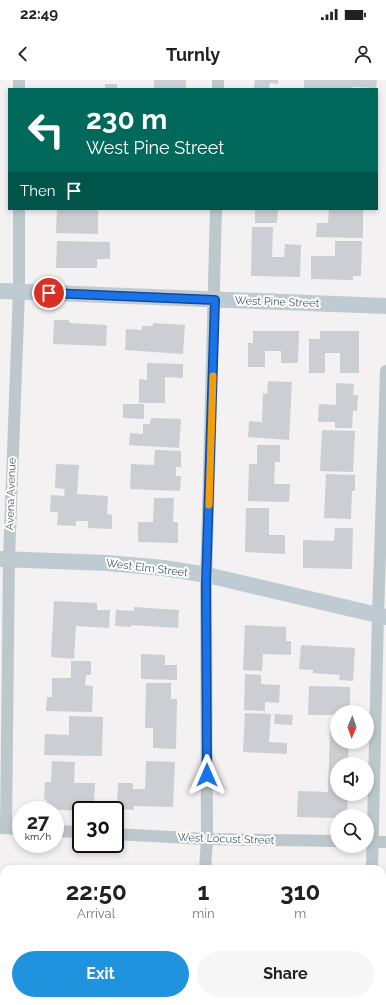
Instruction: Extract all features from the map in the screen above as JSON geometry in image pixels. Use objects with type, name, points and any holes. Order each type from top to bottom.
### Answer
[{"type":"street","name":"Avena Avenue","points":[[3,828],[5,559],[19,292],[19,210]]},
{"type":"street","points":[[205,865],[207,839],[207,575],[215,300],[216,210]]},
{"type":"street","name":"West Pine Street","points":[[0,291],[386,306]]},
{"type":"street","points":[[372,809],[382,616],[386,371]]},
{"type":"street","name":"West Elm Street","points":[[5,559],[107,563],[164,568],[207,575],[382,616]]},
{"type":"street","name":"West Locust Street","points":[[124,834],[207,839],[330,841]]},
{"type":"street","points":[[374,842],[386,842]]},
{"type":"street","points":[[371,853],[372,865]]},
{"type":"building","points":[[154,80],[186,80],[186,88],[154,88]]},
{"type":"building","points":[[255,80],[278,80],[278,84],[270,83],[269,88],[254,88]]},
{"type":"building","points":[[304,80],[377,80],[376,88],[304,88]]},
{"type":"building","points":[[105,84],[117,84],[117,88],[105,88]]},
{"type":"building","points":[[57,210],[98,210],[98,234],[56,233]]},
{"type":"building","points":[[255,210],[278,210],[277,223],[255,223]]},
{"type":"building","points":[[329,210],[363,210],[363,238],[316,237],[317,223],[328,223]]},
{"type":"building","points":[[252,227],[273,227],[272,257],[284,257],[285,244],[301,245],[300,277],[251,276]]},
{"type":"building","points":[[57,241],[110,242],[110,259],[97,259],[97,268],[56,268]]},
{"type":"building","points":[[335,241],[362,241],[361,276],[353,276],[353,280],[311,279],[311,256],[335,256]]},
{"type":"building","points":[[54,320],[69,320],[69,323],[107,325],[106,346],[53,344]]},
{"type":"building","points":[[153,323],[185,325],[183,354],[125,350],[126,329],[142,330],[142,326],[153,326]]},
{"type":"building","points":[[253,331],[299,331],[298,363],[281,363],[281,351],[265,351],[265,367],[248,367],[248,343],[253,343]]},
{"type":"building","points":[[320,331],[359,331],[359,373],[340,373],[340,353],[325,353],[325,373],[309,373],[309,339],[320,339]]},
{"type":"building","points":[[147,363],[183,364],[183,378],[165,377],[165,403],[139,403],[139,379],[147,380]]},
{"type":"building","points":[[268,381],[292,382],[289,440],[248,437],[249,421],[262,422],[263,393],[267,394]]},
{"type":"building","points":[[336,383],[354,384],[353,395],[358,395],[357,411],[353,411],[352,428],[335,428],[335,422],[318,422],[319,404],[336,405]]},
{"type":"building","points":[[123,404],[144,404],[144,419],[123,418]]},
{"type":"building","points":[[151,418],[181,419],[179,448],[129,445],[130,433],[143,434],[143,424],[150,424]]},
{"type":"building","points":[[322,430],[355,431],[353,472],[320,471]]},
{"type":"building","points":[[257,445],[280,445],[280,462],[275,462],[274,484],[290,484],[289,502],[248,501],[249,464],[257,464]]},
{"type":"building","points":[[155,450],[181,451],[181,467],[176,467],[176,476],[181,476],[180,491],[130,489],[131,464],[154,465]]},
{"type":"building","points":[[56,464],[79,465],[77,494],[108,496],[107,514],[112,515],[112,529],[88,528],[88,521],[76,521],[76,526],[57,525],[58,512],[50,512],[51,495],[64,496],[65,489],[55,488]]},
{"type":"building","points":[[326,474],[355,475],[355,491],[352,491],[351,519],[324,518]]},
{"type":"building","points":[[154,498],[174,498],[173,522],[178,522],[178,543],[138,542],[138,522],[153,522]]},
{"type":"building","points":[[246,508],[269,508],[269,535],[285,535],[285,554],[245,552]]},
{"type":"building","points":[[335,528],[353,528],[352,569],[303,568],[303,540],[334,541]]},
{"type":"building","points":[[54,601],[97,603],[97,610],[110,610],[109,628],[76,626],[74,659],[51,657]]},
{"type":"building","points":[[134,607],[179,610],[178,628],[131,625],[131,627],[115,626],[116,610],[134,611]]},
{"type":"building","points":[[245,625],[286,627],[286,641],[291,641],[291,655],[263,654],[262,671],[243,670]]},
{"type":"building","points":[[301,645],[355,648],[353,681],[339,680],[340,675],[313,673],[313,670],[299,669]]},
{"type":"building","points":[[141,654],[165,655],[165,665],[177,665],[177,680],[141,679]]},
{"type":"building","points":[[71,661],[91,661],[91,675],[86,675],[85,685],[93,686],[92,712],[46,711],[47,697],[52,697],[52,678],[71,678]]},
{"type":"building","points":[[245,674],[261,675],[261,684],[280,685],[279,703],[265,702],[265,711],[244,710]]},
{"type":"building","points":[[146,683],[171,683],[171,699],[177,699],[176,749],[153,748],[153,728],[145,728]]},
{"type":"building","points":[[309,686],[350,687],[350,705],[330,705],[330,715],[308,715]]},
{"type":"building","points":[[245,713],[271,714],[269,742],[287,743],[287,754],[243,752]]},
{"type":"building","points":[[275,714],[293,715],[292,725],[274,724]]},
{"type":"building","points":[[69,716],[103,717],[102,756],[44,755],[45,734],[69,735]]},
{"type":"building","points":[[330,729],[330,749],[349,749],[348,757],[330,757],[330,801],[348,801],[347,809],[330,809],[330,818],[297,817],[298,791],[328,792]]},
{"type":"building","points":[[52,761],[75,762],[74,783],[95,783],[94,801],[72,801],[72,810],[64,810],[64,801],[47,801],[44,799],[45,782],[51,782]]},
{"type":"building","points":[[146,761],[175,762],[173,807],[134,806],[134,810],[124,809],[124,801],[117,801],[118,783],[133,783],[133,789],[145,789]]},
{"type":"slow traffic","points":[[209,505],[213,376]]},
{"type":"route","points":[[49,293],[215,300],[206,584],[207,775]]}]
